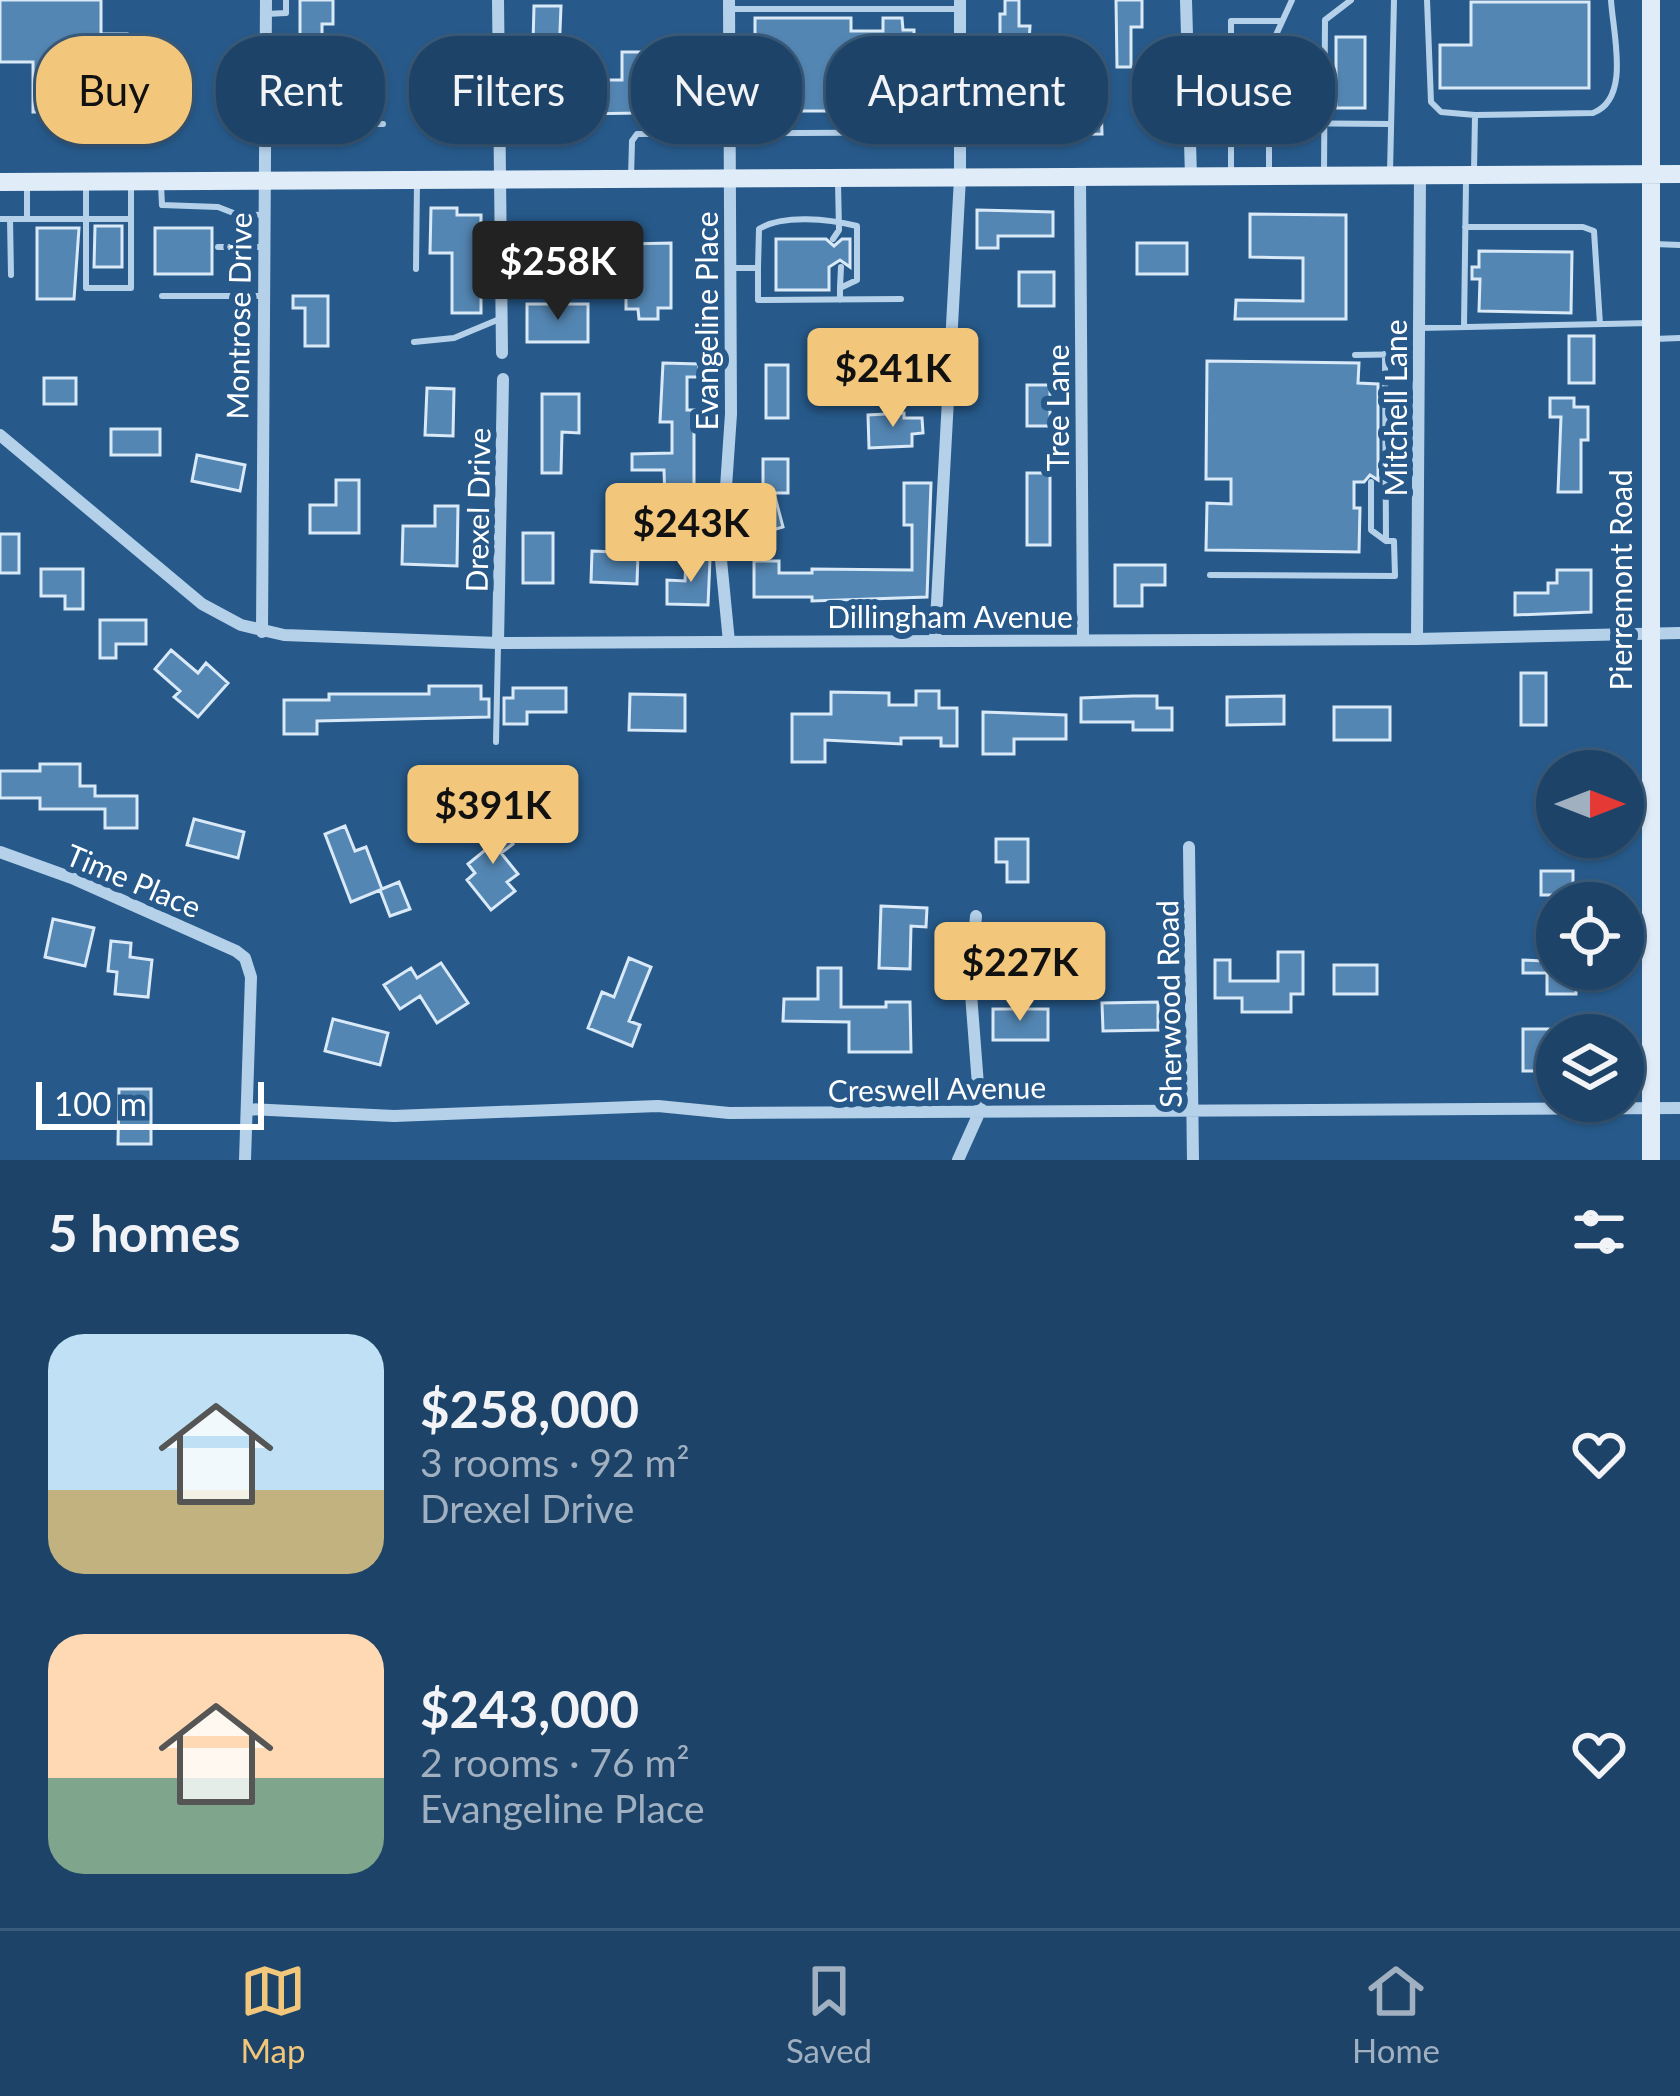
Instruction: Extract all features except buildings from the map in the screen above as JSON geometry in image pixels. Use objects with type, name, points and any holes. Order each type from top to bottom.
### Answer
[{"type":"main road","name":"Pierremont Road","points":[[1651,0],[1651,1160]]},
{"type":"main road","points":[[0,182],[1680,174]]},
{"type":"street","points":[[498,0],[502,353]]},
{"type":"street","points":[[1186,0],[1191,177]]},
{"type":"street","name":"Evangeline Place","points":[[729,5],[729,36]]},
{"type":"street","points":[[960,5],[960,36]]},
{"type":"street","name":"Montrose Drive","points":[[262,632],[265,144]]},
{"type":"street","name":"Evangeline Place","points":[[729,642],[721,560],[730,463],[730,144]]},
{"type":"street","points":[[935,640],[960,144]]},
{"type":"street","name":"Mitchell Lane","points":[[1417,640],[1420,176]]},
{"type":"street","name":"Tree Lane","points":[[1080,177],[1083,639]]},
{"type":"street","name":"Drexel Drive","points":[[498,643],[503,379]]},
{"type":"street","name":"Dillingham Avenue","points":[[0,435],[202,604],[227,620],[262,632],[498,643],[1417,640],[1680,633]]},
{"type":"street","name":"Sherwood Road","points":[[1190,847],[1193,1160]]},
{"type":"street","name":"Time Place","points":[[0,852],[72,878],[244,958],[251,976],[247,1109]]},
{"type":"street","points":[[958,1160],[980,1111],[970,981],[976,916]]},
{"type":"street","name":"Creswell Avenue","points":[[247,1109],[394,1116],[604,1106],[752,1113],[1680,1108]]},
{"type":"street","points":[[245,1160],[247,1109]]},
{"type":"lane","points":[[266,7],[286,13],[286,0]]},
{"type":"lane","points":[[1324,36],[1324,20],[1351,0]]},
{"type":"lane","points":[[1390,176],[1394,0]]},
{"type":"lane","points":[[1427,0],[1431,102],[1441,112],[1475,115],[1593,113],[1606,108],[1614,98],[1616,76],[1611,0]]},
{"type":"lane","points":[[1275,36],[1293,1]]},
{"type":"lane","points":[[729,5],[960,5]]},
{"type":"lane","points":[[1231,177],[1231,21],[1283,17]]},
{"type":"lane","points":[[1464,327],[1465,226],[1475,115]]},
{"type":"lane","points":[[1335,124],[1390,124]]},
{"type":"lane","points":[[631,180],[632,144]]},
{"type":"lane","points":[[1269,144],[1270,176]]},
{"type":"lane","points":[[1323,144],[1324,176]]},
{"type":"lane","points":[[838,179],[840,234]]},
{"type":"lane","points":[[416,269],[417,181]]},
{"type":"lane","points":[[27,182],[27,219]]},
{"type":"lane","points":[[86,182],[86,288],[131,288],[131,182]]},
{"type":"lane","points":[[161,182],[162,206],[264,214]]},
{"type":"lane","points":[[0,219],[131,218]]},
{"type":"lane","points":[[10,219],[11,274]]},
{"type":"lane","points":[[840,284],[857,280],[857,226],[840,234],[772,221],[759,229],[758,300],[902,299]]},
{"type":"lane","points":[[1465,226],[1583,227],[1594,232],[1600,324]]},
{"type":"lane","points":[[1651,244],[1680,244]]},
{"type":"lane","points":[[218,247],[262,248]]},
{"type":"lane","points":[[840,267],[840,300]]},
{"type":"lane","points":[[730,268],[758,268]]},
{"type":"lane","points":[[162,296],[262,296]]},
{"type":"lane","points":[[414,342],[454,338],[502,318]]},
{"type":"lane","points":[[1419,328],[1600,324],[1680,338]]},
{"type":"lane","points":[[1210,575],[1394,576],[1383,466],[1385,354]]},
{"type":"lane","points":[[1354,355],[1419,354]]},
{"type":"lane","points":[[1371,482],[1371,530],[1390,542],[1419,542]]},
{"type":"lane","points":[[496,742],[498,643]]}]
